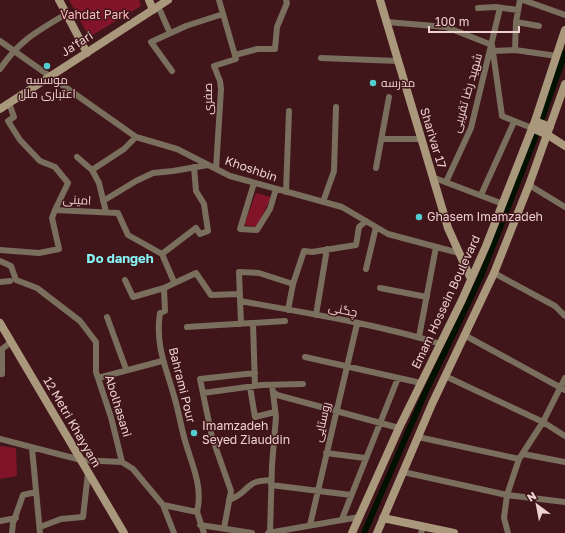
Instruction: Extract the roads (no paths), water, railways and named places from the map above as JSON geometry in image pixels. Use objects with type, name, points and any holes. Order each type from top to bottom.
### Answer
[{"type":"main road","points":[[59,0],[87,53]]},
{"type":"main road","points":[[149,0],[156,8]]},
{"type":"main road","name":"Ja'fari","points":[[0,109],[168,0]]},
{"type":"main road","name":"Sharivar 17","points":[[380,0],[448,228],[472,279]]},
{"type":"main road","name":"Emam Hossein Boulevard","points":[[352,533],[399,428],[472,279],[503,204],[533,124],[565,30]]},
{"type":"main road","points":[[377,533],[445,376],[466,336],[494,273],[563,95],[565,84]]},
{"type":"main road","points":[[533,124],[549,131],[565,146]]},
{"type":"main road","name":"12 Metri Khayyam","points":[[0,323],[124,533]]},
{"type":"main road","points":[[384,518],[422,530],[451,533]]},
{"type":"street","points":[[219,0],[235,55],[257,49],[275,49],[277,27],[286,1]]},
{"type":"street","points":[[485,0],[485,8]]},
{"type":"street","points":[[515,50],[516,22],[520,0]]},
{"type":"street","points":[[523,0],[565,15]]},
{"type":"street","points":[[156,8],[170,33]]},
{"type":"street","points":[[478,8],[518,10]]},
{"type":"street","name":"شهید رضا تقریبی","points":[[446,182],[471,128],[492,48],[500,8]]},
{"type":"street","points":[[0,69],[13,51],[32,34],[66,14]]},
{"type":"street","points":[[172,71],[151,42],[170,33],[223,14]]},
{"type":"street","points":[[387,22],[446,27],[492,48],[557,56]]},
{"type":"street","points":[[516,22],[539,26]]},
{"type":"street","name":"Khoshbin","points":[[0,41],[136,137],[177,149],[230,176],[342,207],[388,234],[459,253]]},
{"type":"street","points":[[492,48],[502,116],[514,122],[533,124]]},
{"type":"street","name":"صفری","points":[[216,169],[221,94],[220,81],[214,66],[236,59],[235,55]]},
{"type":"street","points":[[321,58],[398,61]]},
{"type":"street","points":[[376,168],[383,139],[389,97]]},
{"type":"street","name":"امینی","points":[[9,103],[14,117],[8,121],[20,140],[40,161],[54,167],[68,183],[55,210],[118,213],[128,235],[162,254]]},
{"type":"street","points":[[323,202],[334,171],[336,107]]},
{"type":"street","points":[[286,192],[289,111]]},
{"type":"street","points":[[481,195],[514,122]]},
{"type":"street","points":[[92,170],[124,149],[136,137]]},
{"type":"street","points":[[383,139],[421,139]]},
{"type":"street","points":[[77,158],[92,170],[99,183],[106,212]]},
{"type":"street","points":[[103,202],[136,181],[153,173],[208,165]]},
{"type":"street","points":[[174,282],[162,254],[196,228],[200,234],[208,231],[204,204],[196,191],[194,168]]},
{"type":"street","points":[[432,176],[503,204]]},
{"type":"street","points":[[254,183],[240,230],[257,230],[270,208],[276,189]]},
{"type":"street","points":[[528,185],[565,207]]},
{"type":"street","points":[[0,250],[39,253],[59,249],[52,218],[55,210]]},
{"type":"street","points":[[288,310],[293,284],[304,251],[356,245],[359,227],[366,221]]},
{"type":"street","points":[[366,269],[376,227]]},
{"type":"street","points":[[419,337],[436,247]]},
{"type":"street","points":[[316,315],[327,249]]},
{"type":"street","name":"Abolhasani","points":[[0,261],[11,266],[16,280],[37,288],[80,321],[96,342],[96,372],[111,416],[122,462]]},
{"type":"street","points":[[241,324],[239,272],[259,273],[293,284]]},
{"type":"street","points":[[125,280],[132,297],[164,288],[196,273],[210,295],[240,294]]},
{"type":"street","points":[[494,273],[555,306],[565,316]]},
{"type":"street","points":[[0,282],[10,281]]},
{"type":"street","name":"Bahrami Pour","points":[[164,288],[165,311],[160,313],[158,328],[162,361],[174,396],[180,425],[198,484],[200,501],[197,512],[200,525],[204,533]]},
{"type":"street","points":[[380,288],[426,297]]},
{"type":"street","name":"چگنی","points":[[240,301],[316,315],[419,337],[441,344]]},
{"type":"street","points":[[107,316],[126,369]]},
{"type":"street","points":[[186,327],[285,321]]},
{"type":"street","points":[[253,323],[255,372],[252,387],[255,417],[275,412]]},
{"type":"street","name":"روستایی","points":[[310,525],[357,324]]},
{"type":"street","points":[[466,336],[563,389]]},
{"type":"street","points":[[0,374],[2,374],[2,349],[11,342]]},
{"type":"street","points":[[304,357],[421,383]]},
{"type":"street","points":[[98,378],[126,369],[162,361]]},
{"type":"street","points":[[224,528],[231,491],[212,437],[200,379],[255,372]]},
{"type":"street","points":[[445,376],[543,422],[565,436]]},
{"type":"street","points":[[342,520],[365,458],[398,378]]},
{"type":"street","points":[[508,533],[504,518],[507,495],[521,456],[563,389],[565,378]]},
{"type":"street","points":[[203,393],[252,387],[272,389],[303,384]]},
{"type":"street","points":[[272,389],[277,395],[399,428]]},
{"type":"street","points":[[272,389],[275,412],[269,533],[359,517]]},
{"type":"street","points":[[418,437],[521,456],[565,462]]},
{"type":"street","points":[[0,439],[81,460],[122,462],[133,469],[163,504],[174,533]]},
{"type":"street","points":[[32,448],[40,530],[61,520],[83,517],[88,473]]},
{"type":"street","points":[[326,453],[365,458]]},
{"type":"street","points":[[403,472],[507,495],[565,502]]},
{"type":"street","points":[[229,500],[242,494],[252,484],[259,481],[351,495]]},
{"type":"street","points":[[12,533],[13,523],[16,518],[22,495],[36,492]]},
{"type":"street","points":[[163,504],[197,512]]},
{"type":"street","points":[[0,521],[16,518]]},
{"type":"street","points":[[200,525],[252,533]]},
{"type":"waterway","points":[[541,121],[565,53]]},
{"type":"waterway","points":[[364,533],[425,393],[481,276],[537,133]]},
{"type":"place","name":"موسسه اعتباری ملل","points":[[47,66]]},
{"type":"place","name":"مدرسه","points":[[373,83]]},
{"type":"place","name":"Ghasem Imamzadeh","points":[[419,217]]},
{"type":"place","name":"Imamzadeh Seyed Ziauddin","points":[[194,433]]},
{"type":"district","name":"Do dangeh","points":[[120,258]]},
{"type":"park label","name":"Vahdat Park","points":[[95,15]]}]
